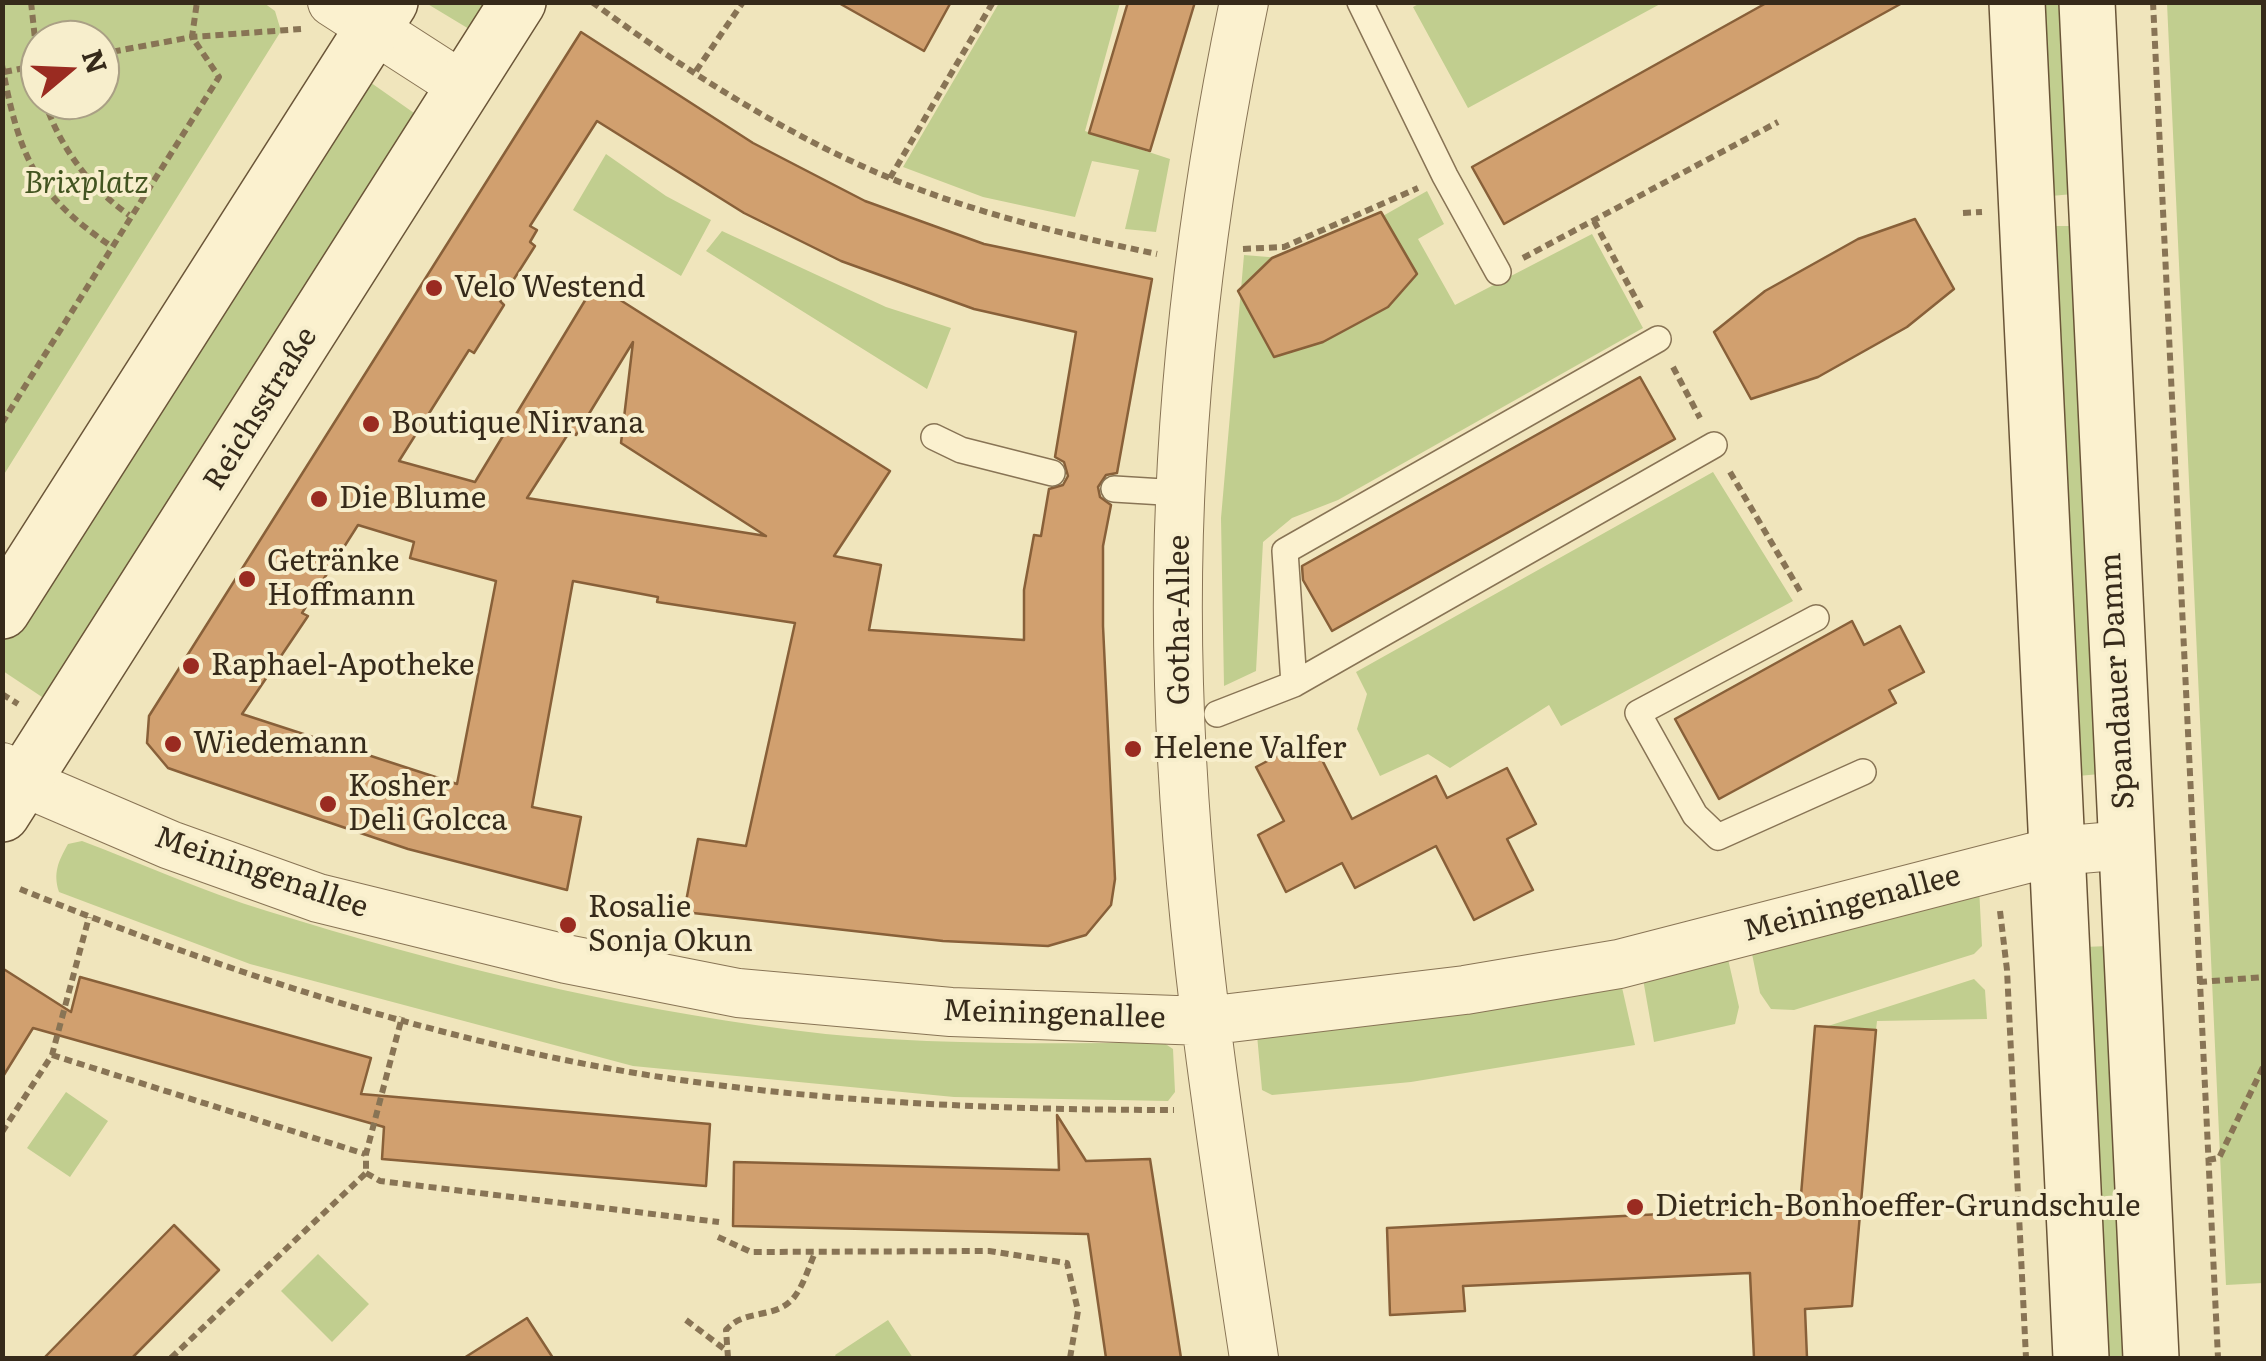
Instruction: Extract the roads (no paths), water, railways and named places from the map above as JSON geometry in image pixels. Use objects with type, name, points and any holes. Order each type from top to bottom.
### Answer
[{"type":"main road","name":"Reichsstraße","points":[[9,788],[518,2]]},
{"type":"main road","points":[[2017,2],[2081,1358]]},
{"type":"main road","name":"Spandauer Damm","points":[[2086,2],[2152,1358]]},
{"type":"main road","points":[[2,611],[350,15]]},
{"type":"street","name":"Gotha-Allee","points":[[1244,2],[1224,98],[1196,284],[1180,493],[1178,685],[1205,1021],[1254,1358]]},
{"type":"street","points":[[350,15],[464,86]]},
{"type":"street","name":"Meiningenallee","points":[[9,788],[318,898],[566,959],[738,993],[950,1012],[1205,1021],[1465,990],[1619,964],[2058,851],[2126,845]]},
{"type":"lane","points":[[1360,2],[1445,176],[1498,272]]},
{"type":"lane","points":[[1294,684],[1285,551],[1658,339]]},
{"type":"lane","points":[[934,437],[961,450],[1052,473]]},
{"type":"lane","points":[[1217,714],[1294,684],[1714,445]]},
{"type":"lane","points":[[1114,489],[1180,493]]},
{"type":"lane","points":[[1816,618],[1638,713],[1695,816],[1718,837],[1863,772]]},
{"type":"place","name":"Velo Westend","points":[[434,288]]},
{"type":"place","name":"Boutique Nirvana","points":[[371,424]]},
{"type":"place","name":"Die Blume","points":[[319,499]]},
{"type":"place","name":"Getränke Hoffmann","points":[[247,579]]},
{"type":"place","name":"Raphael-Apotheke","points":[[191,666]]},
{"type":"place","name":"Wiedemann","points":[[173,744]]},
{"type":"place","name":"Helene Valfer","points":[[1133,749]]},
{"type":"place","name":"Kosher Deli Golcca","points":[[328,804]]},
{"type":"place","name":"Rosalie Sonja Okun","points":[[568,925]]},
{"type":"place","name":"Dietrich-Bonhoeffer-Grundschule","points":[[1635,1207]]},
{"type":"park label","name":"Brixplatz","points":[[86,184]]}]
